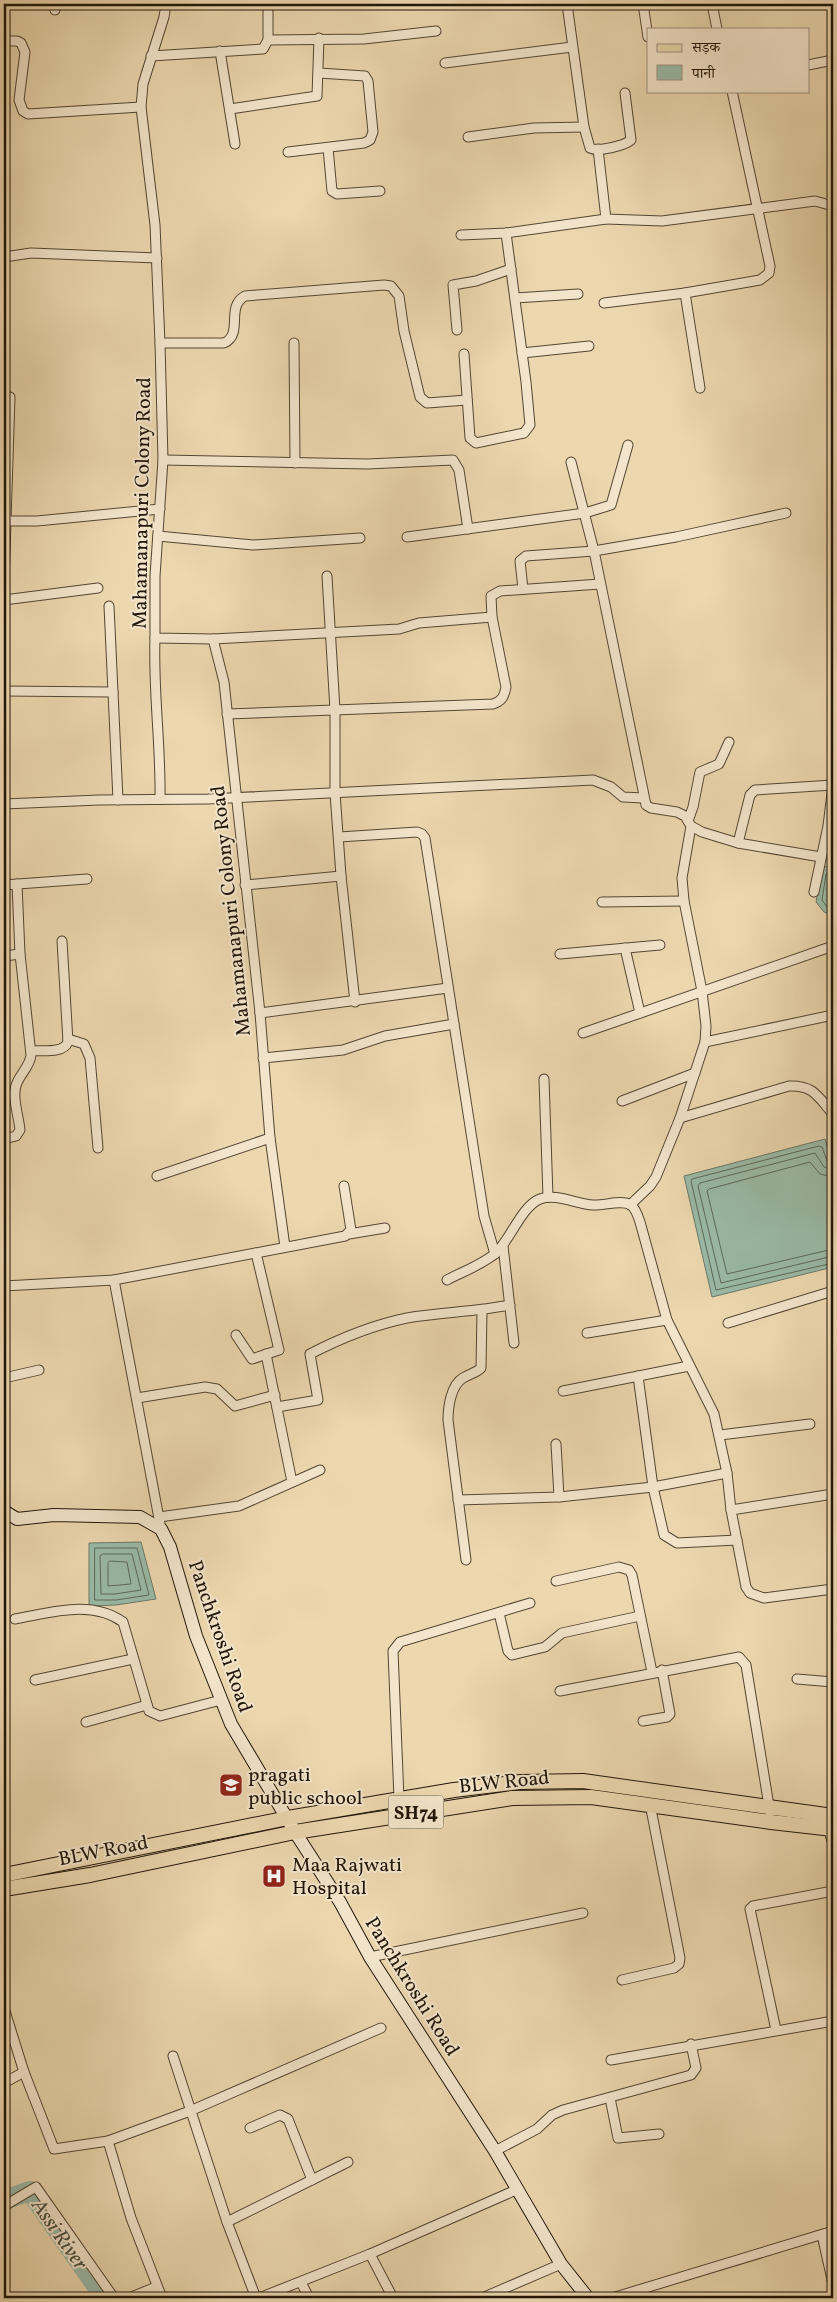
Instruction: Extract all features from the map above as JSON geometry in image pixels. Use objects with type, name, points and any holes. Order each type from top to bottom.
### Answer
[{"type":"main road","name":"SH74","points":[[4,1874],[288,1818],[486,1785],[551,1780],[583,1781],[646,1789],[770,1808],[831,1824]]},
{"type":"main road","name":"BLW Road","points":[[4,1889],[90,1875],[294,1832],[512,1798],[591,1797],[770,1822],[831,1824]]},
{"type":"street","name":"Mahamanapuri Colony Road","points":[[166,4],[164,17],[143,84],[141,107],[157,258],[160,343],[162,460],[155,576],[155,638],[213,639],[224,682],[260,1012],[270,1138],[285,1247]]},
{"type":"street","points":[[151,56],[263,49],[268,40],[268,4]]},
{"type":"street","points":[[567,4],[584,127],[590,148],[598,149],[627,143],[631,140],[625,93]]},
{"type":"street","points":[[643,4],[647,31]]},
{"type":"street","points":[[712,4],[717,28]]},
{"type":"street","points":[[268,40],[364,38],[436,31]]},
{"type":"street","points":[[230,109],[317,96],[319,38]]},
{"type":"street","points":[[4,42],[21,43],[25,52],[19,100],[23,111],[28,114],[141,107]]},
{"type":"street","points":[[445,63],[572,47]]},
{"type":"street","points":[[220,51],[236,144]]},
{"type":"street","points":[[810,65],[833,60]]},
{"type":"street","points":[[288,152],[364,143],[370,140],[372,132],[368,81],[360,74],[319,73]]},
{"type":"street","points":[[604,303],[684,293],[760,280],[769,273],[770,266],[732,92]]},
{"type":"street","points":[[468,137],[534,128],[584,127]]},
{"type":"street","points":[[328,148],[332,191],[337,194],[380,192]]},
{"type":"street","points":[[598,149],[606,219]]},
{"type":"street","points":[[461,235],[506,232],[606,219],[662,222],[815,201],[831,205]]},
{"type":"street","points":[[464,354],[469,434],[472,442],[476,443],[524,433],[530,425],[506,232]]},
{"type":"street","points":[[4,256],[32,253],[157,258]]},
{"type":"street","points":[[457,330],[453,285],[476,281],[511,269]]},
{"type":"street","points":[[160,343],[224,343],[230,341],[234,336],[236,304],[239,299],[245,296],[391,286],[399,296],[404,331],[420,397],[427,403],[468,400]]},
{"type":"street","points":[[684,293],[700,388]]},
{"type":"street","points":[[515,298],[578,294]]},
{"type":"street","points":[[294,343],[295,463]]},
{"type":"street","points":[[522,353],[588,346]]},
{"type":"street","points":[[4,582],[10,397]]},
{"type":"street","points":[[407,537],[586,513],[611,505],[628,446]]},
{"type":"street","points":[[162,460],[368,464],[453,460],[459,470],[468,529]]},
{"type":"street","points":[[570,462],[586,513],[643,798],[648,806],[678,812],[702,832],[738,843],[821,857]]},
{"type":"street","points":[[5,521],[37,521],[160,509]]},
{"type":"street","points":[[523,589],[520,561],[522,558],[594,551],[676,537],[786,513]]},
{"type":"street","points":[[158,536],[253,545],[360,538]]},
{"type":"street","points":[[326,576],[335,710],[335,793],[341,876],[355,1002]]},
{"type":"street","points":[[228,714],[493,704],[500,702],[505,696],[506,687],[492,617],[490,600],[494,593],[523,589],[600,584]]},
{"type":"street","points":[[4,600],[98,588]]},
{"type":"street","points":[[109,606],[118,800]]},
{"type":"street","points":[[213,639],[399,629],[418,623],[492,617]]},
{"type":"street","points":[[155,638],[154,666],[161,760],[160,799]]},
{"type":"street","points":[[4,690],[113,692]]},
{"type":"street","points":[[630,1205],[650,1186],[656,1177],[680,1118],[705,1042],[706,1026],[702,991],[684,901],[682,878],[700,772],[719,764],[729,742]]},
{"type":"street","points":[[4,804],[335,793],[593,780],[611,787],[623,797],[643,798]]},
{"type":"street","points":[[738,843],[750,795],[755,790],[833,785],[831,826],[821,857],[814,892]]},
{"type":"street","points":[[339,837],[422,834],[425,838],[484,1216],[495,1254]]},
{"type":"street","points":[[245,885],[341,876]]},
{"type":"street","points":[[4,886],[87,879]]},
{"type":"street","points":[[4,1139],[16,1136],[20,1130],[15,1089],[29,1064],[31,1051],[20,954],[17,884]]},
{"type":"street","points":[[602,902],[684,901]]},
{"type":"street","points":[[31,1051],[60,1049],[67,1046],[62,941]]},
{"type":"street","points":[[560,954],[660,945]]},
{"type":"street","points":[[583,1033],[833,946]]},
{"type":"street","points":[[625,948],[640,1013]]},
{"type":"street","points":[[4,956],[20,954]]},
{"type":"street","points":[[260,1012],[355,1002],[448,988]]},
{"type":"street","points":[[705,1042],[819,1020],[833,1015]]},
{"type":"street","points":[[263,1058],[343,1050],[385,1036],[454,1024]]},
{"type":"street","points":[[68,1039],[82,1042],[88,1050],[98,1148]]},
{"type":"street","points":[[622,1101],[695,1073]]},
{"type":"street","points":[[544,1079],[548,1197]]},
{"type":"street","points":[[680,1118],[789,1086],[803,1085],[813,1090],[833,1114]]},
{"type":"street","points":[[157,1176],[270,1138]]},
{"type":"street","points":[[344,1186],[351,1227],[349,1234]]},
{"type":"street","points":[[447,1280],[495,1254],[503,1246],[528,1208],[540,1199],[548,1197],[592,1205],[618,1203],[630,1205],[636,1211],[640,1222],[667,1320],[714,1414],[720,1435],[731,1510],[746,1587],[750,1593],[764,1598],[833,1589]]},
{"type":"street","points":[[4,1286],[114,1280],[385,1228]]},
{"type":"street","points":[[503,1246],[514,1343]]},
{"type":"street","points":[[236,1335],[252,1359],[279,1350],[256,1253]]},
{"type":"street","points":[[114,1280],[160,1523]]},
{"type":"street","points":[[728,1323],[833,1291]]},
{"type":"street","points":[[277,1407],[318,1400],[310,1354],[344,1337],[385,1323],[409,1318],[482,1311],[510,1304]]},
{"type":"street","points":[[466,1560],[448,1408],[460,1380],[481,1368],[482,1311]]},
{"type":"street","points":[[587,1333],[667,1320]]},
{"type":"street","points":[[266,1354],[292,1482]]},
{"type":"street","points":[[563,1391],[689,1366]]},
{"type":"street","points":[[4,1378],[39,1370]]},
{"type":"street","points":[[638,1376],[653,1487],[664,1535],[670,1541],[677,1543],[737,1540]]},
{"type":"street","points":[[137,1398],[204,1387],[217,1389],[235,1406],[274,1395]]},
{"type":"street","points":[[720,1435],[810,1424]]},
{"type":"street","points":[[556,1444],[559,1497]]},
{"type":"street","points":[[4,1511],[17,1519],[54,1515],[140,1517],[160,1523],[239,1506],[320,1470]]},
{"type":"street","points":[[458,1500],[559,1497],[653,1487],[727,1473]]},
{"type":"street","points":[[731,1510],[833,1494]]},
{"type":"street","name":"Panchkroshi Road","points":[[160,1523],[170,1547],[196,1636],[231,1724],[288,1818],[294,1832],[340,1902],[370,1957],[495,2151],[560,2264],[588,2298]]},
{"type":"street","points":[[556,1581],[625,1567],[632,1575],[652,1672]]},
{"type":"street","points":[[399,1799],[392,1651],[395,1646],[400,1642],[530,1603]]},
{"type":"street","points":[[15,1619],[74,1609],[108,1614],[123,1622],[147,1705],[152,1714],[160,1716],[221,1700]]},
{"type":"street","points":[[499,1613],[508,1651],[512,1655],[545,1647],[562,1633],[640,1616]]},
{"type":"street","points":[[560,1691],[662,1670],[739,1657],[743,1660],[747,1674],[770,1808],[770,1822]]},
{"type":"street","points":[[34,1680],[133,1659]]},
{"type":"street","points":[[643,1722],[667,1717],[670,1714],[662,1670]]},
{"type":"street","points":[[796,1679],[833,1682]]},
{"type":"street","points":[[86,1722],[147,1705]]},
{"type":"street","points":[[622,1980],[674,1968],[679,1964],[680,1958],[650,1804]]},
{"type":"street","points":[[831,1824],[833,1844]]},
{"type":"street","points":[[776,2030],[750,1909],[753,1906],[833,1891]]},
{"type":"street","points":[[370,1957],[583,1913]]},
{"type":"street","points":[[4,2008],[24,2072],[54,2149],[108,2140],[190,2111],[381,2028]]},
{"type":"street","points":[[611,2060],[691,2044],[833,2021]]},
{"type":"street","points":[[495,2151],[537,2129],[558,2112],[691,2075],[696,2068],[691,2044]]},
{"type":"street","points":[[173,2056],[227,2222],[257,2298],[370,2254],[516,2190]]},
{"type":"street","points":[[4,2083],[24,2072]]},
{"type":"street","points":[[610,2098],[618,2138],[659,2134]]},
{"type":"street","points":[[250,2128],[280,2115],[288,2119],[312,2180]]},
{"type":"street","points":[[108,2140],[131,2218],[156,2287],[162,2298]]},
{"type":"street","points":[[227,2222],[348,2162]]},
{"type":"street","points":[[4,2206],[36,2187],[114,2298]]},
{"type":"street","points":[[612,2298],[833,2231]]},
{"type":"street","points":[[822,2235],[833,2284]]},
{"type":"street","points":[[370,2254],[393,2298]]},
{"type":"street","points":[[482,2298],[560,2264]]},
{"type":"street","points":[[301,2282],[308,2298]]},
{"type":"street","points":[[128,2298],[156,2287]]},
{"type":"water","points":[[822,866],[833,868],[833,915],[824,912],[816,902]]},
{"type":"water","points":[[825,1139],[833,1165],[833,1267],[712,1297],[684,1176]]},
{"type":"water","points":[[141,1542],[156,1599],[116,1605],[89,1606],[89,1543]]},
{"type":"waterway","name":"Assi River","points":[[4,2200],[30,2191],[105,2298]]},
{"type":"place","name":"pragati public school","points":[[231,1785]]},
{"type":"place","name":"Maa Rajwati Hospital","points":[[274,1876]]}]
